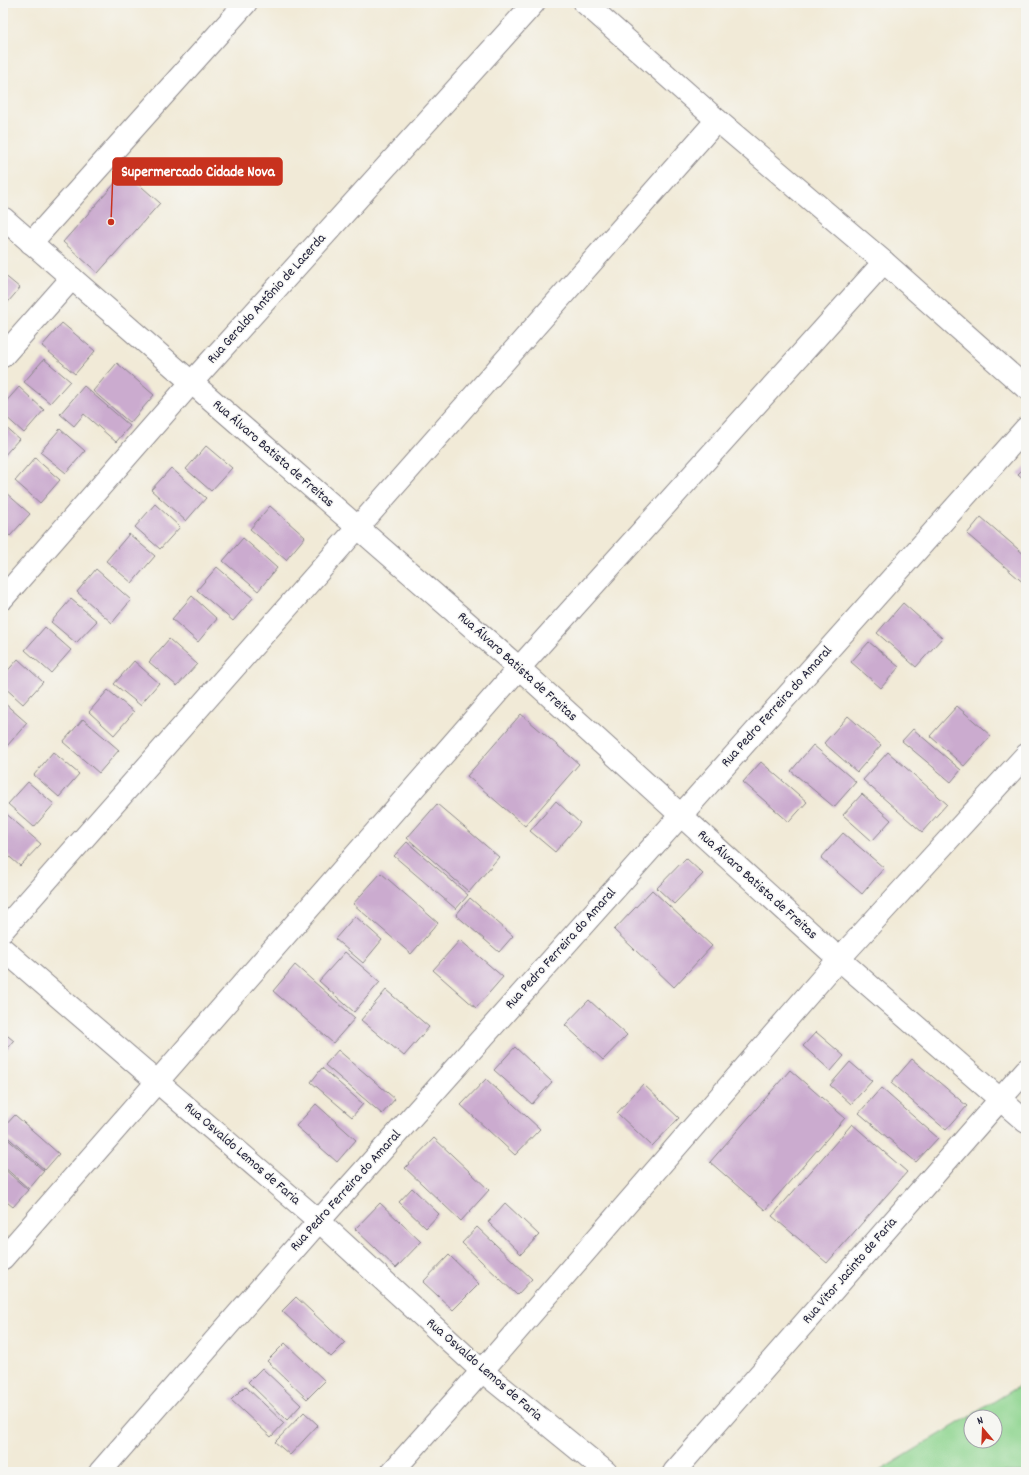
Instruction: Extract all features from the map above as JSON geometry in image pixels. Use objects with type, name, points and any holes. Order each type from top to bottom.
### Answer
[{"type":"street","points":[[31,243],[246,3]]},
{"type":"street","name":"Rua Geraldo Antônio de Lacerda","points":[[3,598],[191,383],[534,3]]},
{"type":"street","points":[[585,3],[717,120],[884,262],[1026,388]]},
{"type":"street","points":[[3,930],[717,120]]},
{"type":"street","name":"Rua Álvaro Batista de Freitas","points":[[3,218],[519,668],[839,959],[1026,1122]]},
{"type":"street","points":[[3,1258],[519,668],[884,262]]},
{"type":"street","points":[[3,356],[72,278]]},
{"type":"street","name":"Rua Pedro Ferreira do Amaral","points":[[100,1472],[319,1221],[1026,428]]},
{"type":"street","points":[[392,1472],[482,1371],[839,959],[1026,755]]},
{"type":"street","name":"Rua Osvaldo Lemos de Faria","points":[[3,950],[319,1221],[482,1371],[606,1472]]},
{"type":"street","name":"Rua Vitor Jacinto de Faria","points":[[674,1472],[1026,1070]]},
{"type":"green space","points":[[1026,1382],[1026,1472],[878,1472],[963,1420],[963,1449],[1003,1449],[1003,1409],[982,1409]]},
{"type":"building","points":[[125,172],[160,203],[98,273],[63,242]]},
{"type":"building","points":[[3,274],[20,288],[3,308]]},
{"type":"building","points":[[62,323],[95,351],[75,374],[42,346]]},
{"type":"building","points":[[44,359],[70,381],[50,403],[24,382]]},
{"type":"building","points":[[117,363],[154,395],[130,423],[93,391]]},
{"type":"building","points":[[84,386],[130,426],[116,442],[84,414],[74,426],[60,414]]},
{"type":"building","points":[[19,387],[44,410],[24,433],[3,414],[3,405]]},
{"type":"building","points":[[3,425],[19,439],[3,457]]},
{"type":"building","points":[[60,429],[85,451],[66,473],[40,452]]},
{"type":"building","points":[[206,446],[232,468],[211,491],[186,469]]},
{"type":"building","points":[[35,458],[60,480],[40,503],[15,481]]},
{"type":"building","points":[[1026,466],[1026,481],[1018,474]]},
{"type":"building","points":[[171,468],[206,498],[186,521],[151,490]]},
{"type":"building","points":[[5,492],[30,514],[10,536],[3,530],[3,493]]},
{"type":"building","points":[[155,504],[180,527],[160,549],[135,527]]},
{"type":"building","points":[[270,506],[305,537],[286,560],[250,529]]},
{"type":"building","points":[[981,517],[1026,556],[1026,585],[967,534]]},
{"type":"building","points":[[129,534],[155,556],[132,583],[106,561]]},
{"type":"building","points":[[243,538],[277,568],[258,591],[223,561]]},
{"type":"building","points":[[217,567],[253,598],[233,621],[197,590]]},
{"type":"building","points":[[96,569],[131,600],[112,623],[77,592]]},
{"type":"building","points":[[192,596],[217,619],[198,642],[172,619]]},
{"type":"building","points":[[71,599],[97,621],[76,643],[51,622]]},
{"type":"building","points":[[903,603],[942,638],[916,667],[877,633]]},
{"type":"building","points":[[45,627],[71,650],[51,673],[25,650]]},
{"type":"building","points":[[169,639],[197,664],[177,686],[149,662]]},
{"type":"building","points":[[869,642],[899,667],[881,688],[851,662]]},
{"type":"building","points":[[18,659],[43,682],[23,704],[3,686],[3,676]]},
{"type":"building","points":[[134,661],[159,683],[140,705],[114,684]]},
{"type":"building","points":[[108,690],[134,712],[114,735],[89,712]]},
{"type":"building","points":[[3,702],[27,723],[7,746],[3,742]]},
{"type":"building","points":[[957,706],[991,736],[964,766],[930,736]]},
{"type":"building","points":[[521,714],[579,764],[525,826],[467,776]]},
{"type":"building","points":[[848,716],[881,745],[857,772],[824,743]]},
{"type":"building","points":[[83,719],[119,750],[99,773],[63,742]]},
{"type":"building","points":[[913,729],[961,770],[951,782],[902,741]]},
{"type":"building","points":[[813,745],[856,782],[834,807],[791,771]]},
{"type":"building","points":[[53,752],[79,774],[59,797],[34,775]]},
{"type":"building","points":[[888,752],[947,804],[922,832],[863,780]]},
{"type":"building","points":[[761,762],[807,802],[789,822],[743,782]]},
{"type":"building","points":[[28,782],[54,804],[34,827],[8,804]]},
{"type":"building","points":[[862,794],[891,820],[872,841],[843,815]]},
{"type":"building","points":[[556,801],[580,823],[555,852],[530,831]]},
{"type":"building","points":[[437,804],[499,857],[469,892],[407,838]]},
{"type":"building","points":[[3,811],[41,844],[20,866],[3,851]]},
{"type":"building","points":[[843,833],[884,868],[862,894],[821,858]]},
{"type":"building","points":[[407,842],[468,895],[456,909],[394,856]]},
{"type":"building","points":[[686,858],[703,874],[674,904],[657,888]]},
{"type":"building","points":[[381,873],[438,923],[411,954],[353,904]]},
{"type":"building","points":[[652,890],[712,946],[674,987],[614,930]]},
{"type":"building","points":[[470,898],[513,936],[499,952],[456,915]]},
{"type":"building","points":[[355,916],[382,940],[363,963],[335,939]]},
{"type":"building","points":[[460,940],[503,977],[476,1008],[433,970]]},
{"type":"building","points":[[345,952],[380,982],[354,1012],[319,981]]},
{"type":"building","points":[[295,965],[355,1018],[333,1043],[273,991]]},
{"type":"building","points":[[386,990],[429,1027],[404,1056],[361,1020]]},
{"type":"building","points":[[589,1000],[627,1035],[603,1060],[565,1025]]},
{"type":"building","points":[[3,1032],[14,1041],[3,1054]]},
{"type":"building","points":[[816,1032],[844,1056],[831,1071],[803,1046]]},
{"type":"building","points":[[515,1047],[552,1082],[532,1104],[494,1070]]},
{"type":"building","points":[[338,1050],[395,1099],[382,1114],[325,1065]]},
{"type":"building","points":[[912,1059],[967,1106],[946,1130],[891,1083]]},
{"type":"building","points":[[850,1062],[872,1081],[851,1104],[830,1085]]},
{"type":"building","points":[[322,1068],[363,1104],[352,1117],[311,1082]]},
{"type":"building","points":[[790,1070],[845,1118],[765,1210],[710,1162]]},
{"type":"building","points":[[486,1079],[540,1129],[515,1155],[461,1105]]},
{"type":"building","points":[[643,1084],[679,1118],[652,1146],[617,1113]]},
{"type":"building","points":[[881,1088],[938,1138],[916,1162],[859,1113]]},
{"type":"building","points":[[316,1104],[356,1140],[337,1162],[296,1126]]},
{"type":"building","points":[[15,1115],[59,1154],[45,1170],[3,1133],[3,1128]]},
{"type":"building","points":[[852,1124],[907,1172],[827,1263],[772,1216]]},
{"type":"building","points":[[3,1135],[44,1171],[29,1189],[3,1166]]},
{"type":"building","points":[[434,1138],[489,1190],[461,1221],[405,1168]]},
{"type":"building","points":[[3,1168],[28,1190],[13,1207],[3,1199]]},
{"type":"building","points":[[412,1188],[439,1214],[426,1228],[399,1202]]},
{"type":"building","points":[[380,1203],[421,1242],[396,1268],[355,1229]]},
{"type":"building","points":[[505,1203],[539,1235],[521,1254],[488,1222]]},
{"type":"building","points":[[477,1227],[532,1279],[517,1295],[462,1243]]},
{"type":"building","points":[[449,1255],[479,1284],[453,1310],[423,1282]]},
{"type":"building","points":[[296,1297],[345,1343],[331,1357],[282,1311]]},
{"type":"building","points":[[285,1343],[325,1381],[307,1399],[267,1361]]},
{"type":"building","points":[[262,1368],[301,1405],[287,1420],[248,1382]]},
{"type":"building","points":[[245,1386],[284,1423],[271,1437],[231,1400]]},
{"type":"building","points":[[304,1412],[318,1425],[290,1455],[275,1442]]},
{"type":"place","name":"Supermercado Cidade Nova","points":[[111,222]]}]
